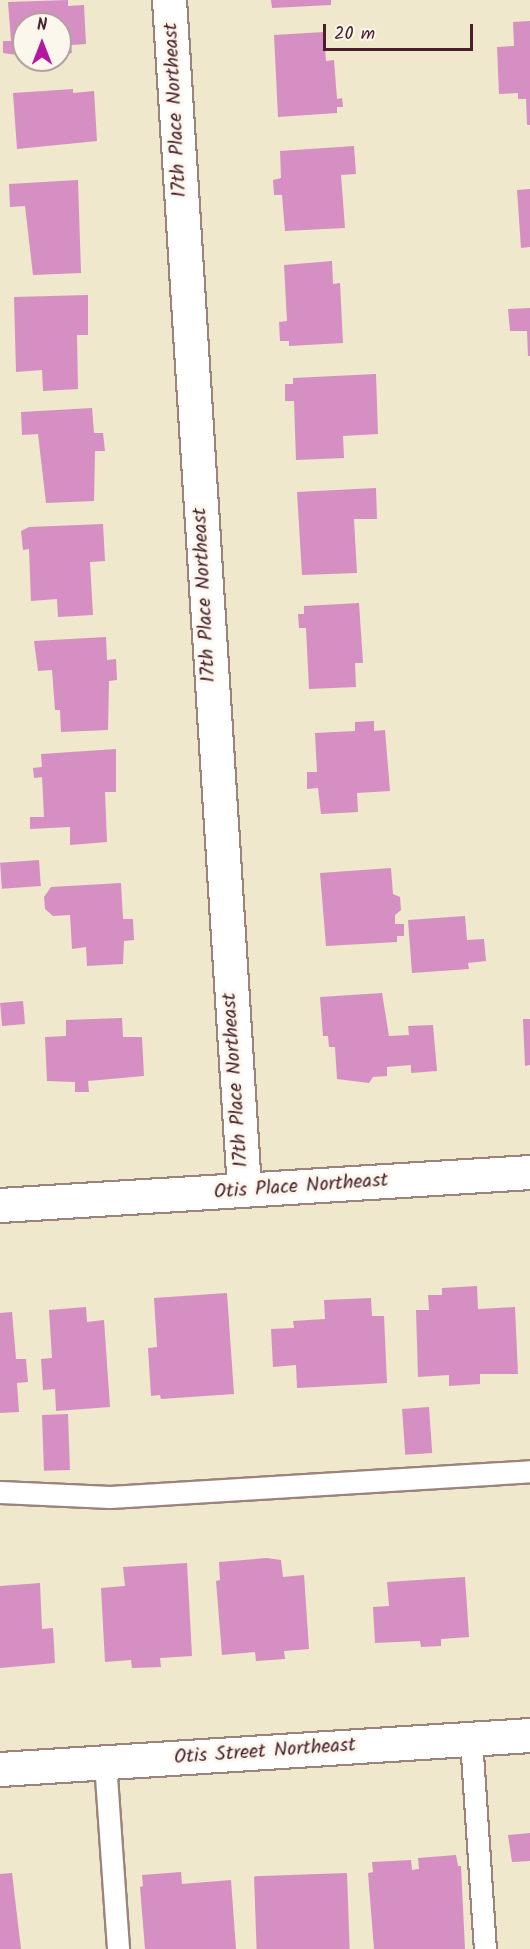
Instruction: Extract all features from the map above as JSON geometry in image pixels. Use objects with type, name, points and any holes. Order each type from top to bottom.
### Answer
[{"type":"street","name":"17th Place Northeast","points":[[169,0],[244,1190]]},
{"type":"street","name":"Otis Place Northeast","points":[[0,1204],[530,1172]]},
{"type":"street","name":"Otis Street Northeast","points":[[0,1769],[530,1735]]},
{"type":"lane","points":[[0,1492],[110,1497],[530,1471]]},
{"type":"lane","points":[[471,1739],[484,1949]]},
{"type":"lane","points":[[105,1762],[118,1949]]},
{"type":"building","points":[[68,0],[68,6],[84,5],[86,44],[72,45],[72,12],[12,12],[12,54],[3,53],[3,41],[11,41],[8,2]]},
{"type":"building","points":[[271,0],[331,0],[331,5],[272,8]]},
{"type":"building","points":[[530,21],[530,125],[527,125],[526,99],[518,99],[518,93],[499,94],[497,47],[514,46],[513,22]]},
{"type":"building","points":[[324,32],[326,61],[334,60],[337,99],[342,98],[343,107],[337,107],[337,113],[278,117],[274,35]]},
{"type":"building","points":[[73,89],[73,93],[94,91],[97,141],[17,149],[13,93]]},
{"type":"building","points":[[354,146],[356,174],[341,175],[345,228],[285,231],[282,195],[274,195],[273,180],[281,178],[280,151]]},
{"type":"building","points":[[78,180],[81,273],[33,275],[25,206],[10,207],[9,184]]},
{"type":"building","points":[[530,189],[530,247],[521,248],[517,190]]},
{"type":"building","points":[[332,261],[333,284],[340,283],[343,343],[289,346],[289,341],[280,341],[279,322],[287,321],[284,265]]},
{"type":"building","points":[[88,295],[88,335],[77,335],[78,389],[43,391],[42,370],[16,372],[14,297]]},
{"type":"building","points":[[530,308],[530,356],[528,356],[527,331],[510,331],[508,309]]},
{"type":"building","points":[[376,374],[378,434],[343,436],[344,458],[296,460],[294,401],[285,401],[285,384],[293,384],[293,378]]},
{"type":"building","points":[[92,408],[94,433],[103,433],[105,451],[95,451],[94,501],[46,503],[38,434],[22,435],[21,412]]},
{"type":"building","points":[[376,488],[377,519],[354,519],[357,573],[302,575],[297,492]]},
{"type":"building","points":[[103,524],[105,561],[90,562],[93,615],[58,617],[57,599],[31,601],[29,549],[23,550],[21,531],[29,527]]},
{"type":"building","points":[[359,603],[363,663],[355,663],[356,687],[309,689],[306,628],[299,628],[298,614],[304,614],[304,606]]},
{"type":"building","points":[[106,637],[107,660],[116,659],[117,680],[109,681],[108,730],[61,732],[60,710],[55,710],[52,670],[38,671],[34,641]]},
{"type":"building","points":[[374,721],[374,731],[385,730],[390,791],[357,793],[358,812],[321,814],[318,788],[307,789],[307,772],[317,772],[315,733],[355,731],[355,722]]},
{"type":"building","points":[[116,749],[116,792],[105,792],[107,842],[70,845],[70,827],[30,829],[30,817],[44,817],[42,777],[34,778],[33,768],[42,767],[41,754]]},
{"type":"building","points":[[39,860],[41,886],[2,889],[0,863]]},
{"type":"building","points":[[391,868],[393,894],[400,897],[401,910],[395,915],[395,924],[404,924],[404,936],[397,936],[397,942],[326,946],[320,873]]},
{"type":"building","points":[[121,883],[123,919],[133,919],[134,940],[124,941],[123,964],[87,966],[86,947],[72,949],[70,915],[53,916],[45,909],[44,897],[51,887]]},
{"type":"building","points":[[465,916],[467,940],[484,939],[486,961],[468,963],[469,969],[412,973],[408,920]]},
{"type":"building","points":[[382,993],[389,1036],[409,1035],[408,1026],[433,1025],[437,1071],[411,1073],[411,1065],[387,1067],[387,1076],[373,1077],[369,1083],[337,1079],[335,1047],[329,1047],[328,1036],[323,1036],[320,997]]},
{"type":"building","points":[[23,1001],[25,1024],[2,1026],[0,1003]]},
{"type":"building","points":[[122,1018],[123,1037],[142,1037],[144,1076],[88,1081],[89,1092],[75,1092],[75,1082],[47,1081],[45,1037],[66,1036],[66,1020]]},
{"type":"building","points":[[523,1019],[530,1019],[530,1065],[525,1066]]},
{"type":"building","points":[[477,1286],[478,1309],[515,1307],[518,1374],[480,1374],[480,1384],[449,1386],[449,1375],[418,1377],[416,1310],[429,1310],[428,1295],[442,1295],[442,1288]]},
{"type":"building","points":[[227,1293],[234,1394],[161,1399],[160,1395],[151,1396],[148,1348],[157,1347],[154,1298]]},
{"type":"building","points":[[371,1298],[372,1316],[384,1316],[387,1383],[297,1388],[296,1365],[273,1367],[271,1329],[294,1328],[293,1321],[325,1319],[324,1300]]},
{"type":"building","points":[[86,1307],[87,1322],[104,1320],[110,1407],[56,1411],[55,1389],[43,1390],[41,1359],[52,1358],[49,1310]]},
{"type":"building","points":[[12,1312],[16,1359],[26,1359],[28,1382],[17,1383],[19,1412],[0,1413],[0,1313]]},
{"type":"building","points":[[429,1407],[432,1453],[405,1455],[402,1409]]},
{"type":"building","points":[[68,1414],[70,1470],[44,1471],[42,1415]]},
{"type":"building","points":[[267,1558],[281,1560],[283,1577],[304,1575],[309,1649],[284,1651],[285,1659],[256,1661],[255,1652],[222,1655],[216,1581],[220,1580],[219,1562]]},
{"type":"building","points":[[187,1563],[192,1656],[160,1658],[161,1667],[132,1668],[131,1660],[105,1662],[101,1588],[125,1586],[123,1567]]},
{"type":"building","points":[[465,1577],[469,1637],[441,1639],[441,1646],[421,1647],[420,1641],[375,1643],[373,1607],[389,1606],[387,1582]]},
{"type":"building","points":[[40,1583],[42,1629],[53,1628],[55,1663],[0,1668],[0,1586]]},
{"type":"building","points":[[530,1833],[530,1861],[512,1862],[508,1835]]},
{"type":"building","points":[[456,1855],[458,1866],[461,1866],[465,1949],[374,1949],[368,1873],[373,1872],[372,1862],[411,1860],[412,1870],[419,1869],[418,1858]]},
{"type":"building","points":[[181,1872],[182,1884],[231,1880],[236,1949],[145,1949],[140,1887],[143,1886],[142,1875]]},
{"type":"building","points":[[12,1873],[21,1949],[0,1949],[0,1874]]},
{"type":"building","points":[[347,1873],[350,1949],[257,1949],[254,1876]]}]
